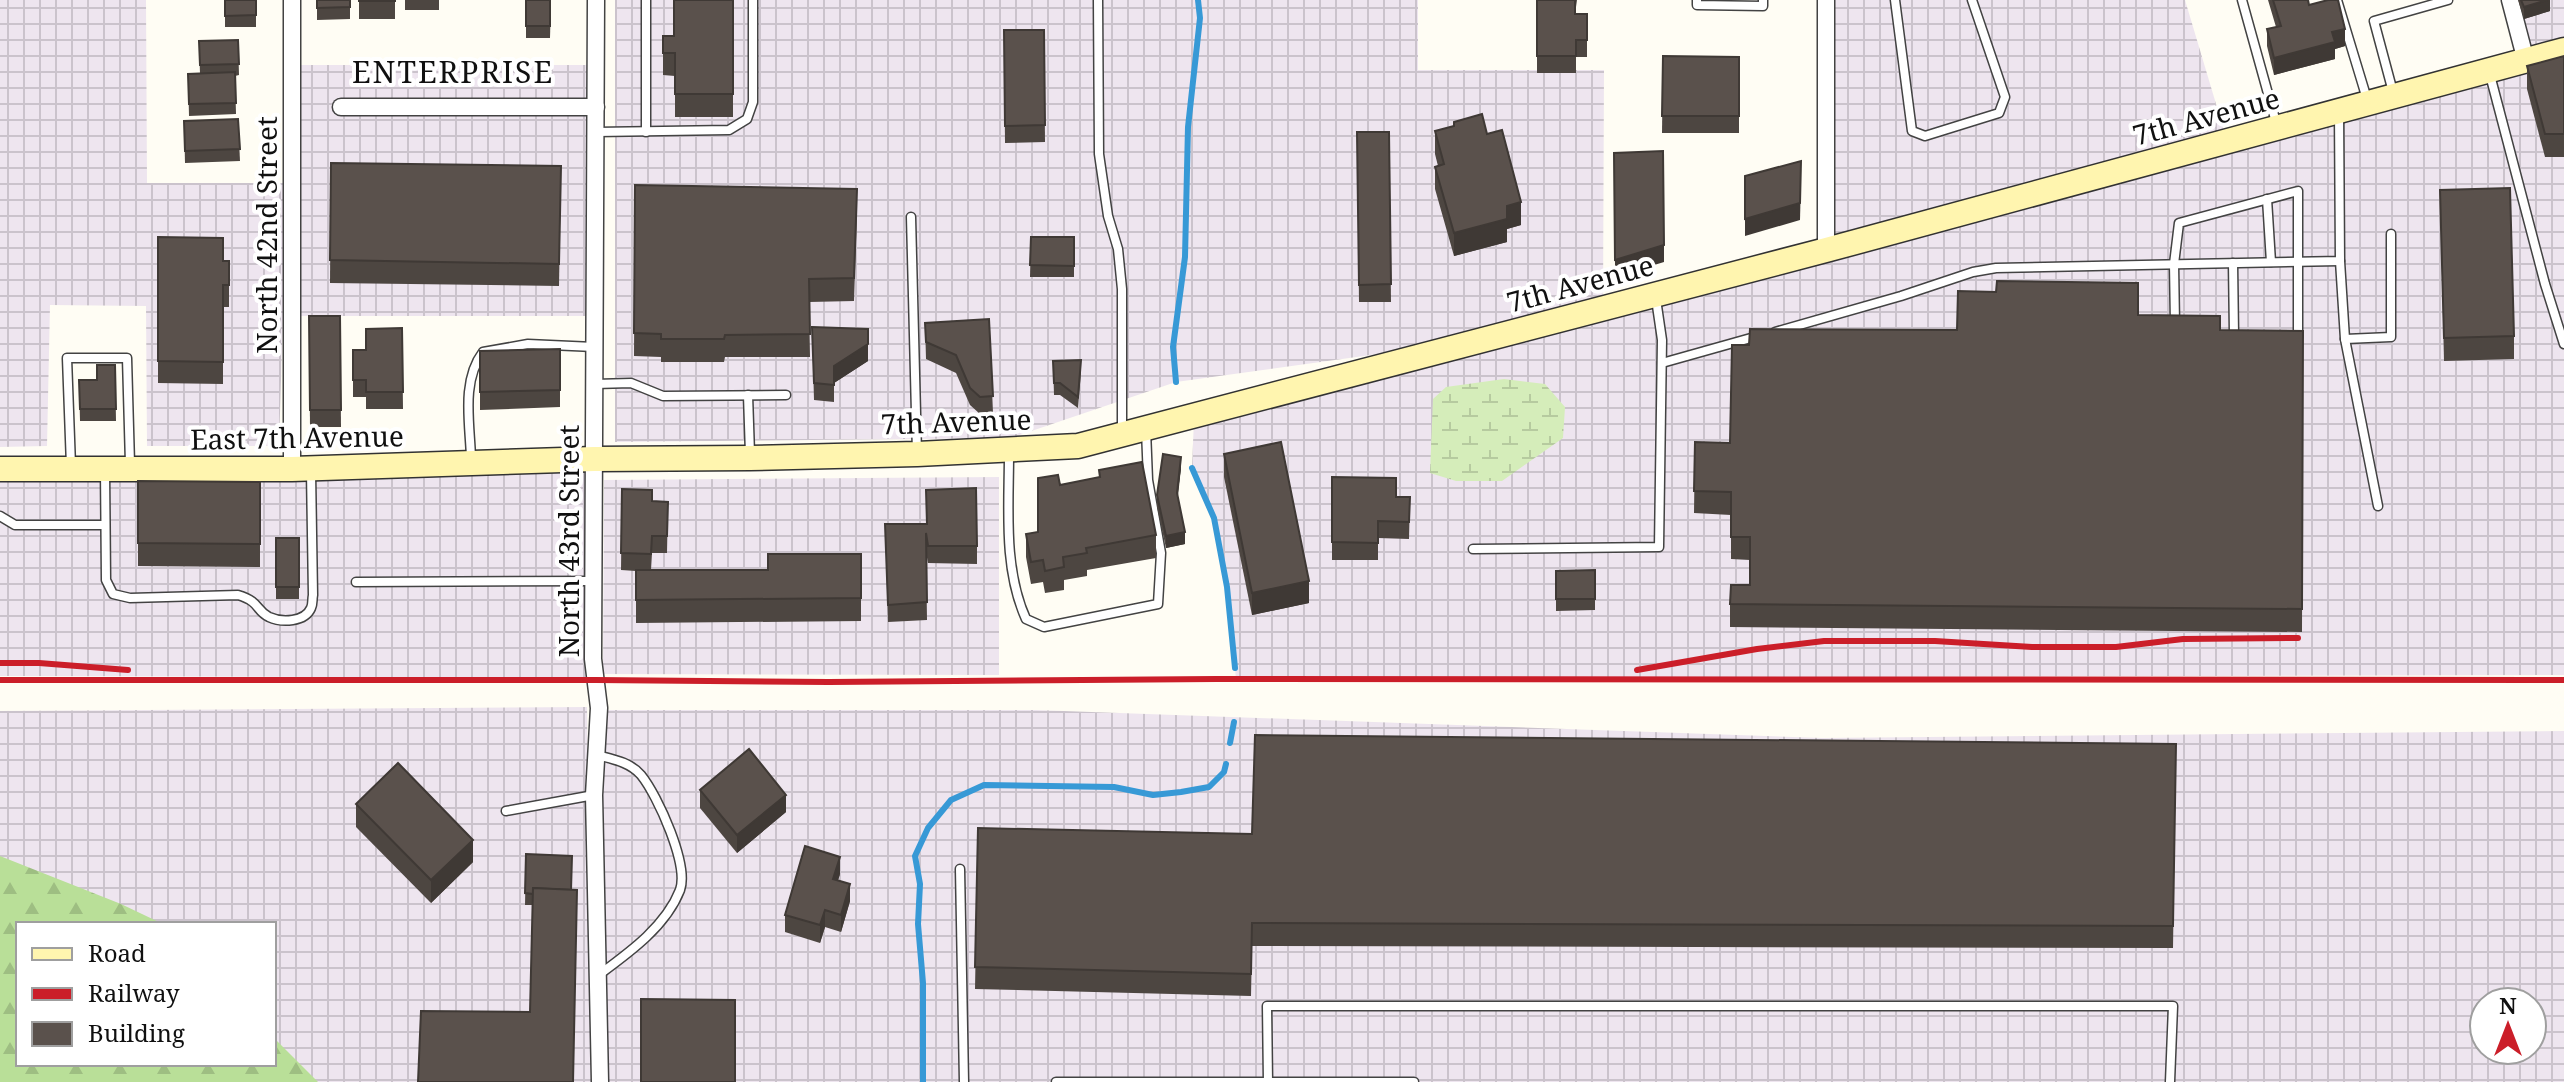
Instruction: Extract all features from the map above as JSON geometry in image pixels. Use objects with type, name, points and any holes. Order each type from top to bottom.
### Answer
[{"type":"street","name":"North 42nd Street","points":[[292,0],[301,469]]},
{"type":"street","name":"North 43rd Street","points":[[596,0],[593,659],[599,708],[594,795],[600,1082]]},
{"type":"street","points":[[1826,0],[1826,250]]},
{"type":"street","points":[[2510,0],[2526,61]]},
{"type":"street","name":"7th Avenue","points":[[594,459],[917,454],[1078,446],[1826,250],[2564,50]]},
{"type":"street","points":[[341,107],[596,107]]},
{"type":"street","name":"East 7th Avenue","points":[[0,469],[301,469],[594,459]]},
{"type":"lane","points":[[646,0],[646,132]]},
{"type":"lane","points":[[596,132],[729,130],[747,119],[753,102],[753,0]]},
{"type":"lane","points":[[1098,0],[1099,154],[1108,216],[1118,249],[1122,289],[1122,435]]},
{"type":"lane","points":[[1697,0],[1697,5],[1763,6],[1763,0]]},
{"type":"lane","points":[[1895,0],[1912,131],[1925,136],[1999,113],[2005,97],[1972,0]]},
{"type":"lane","points":[[2242,0],[2277,128]]},
{"type":"lane","points":[[2337,0],[2369,103]]},
{"type":"lane","points":[[2394,97],[2374,21],[2448,0]]},
{"type":"lane","points":[[2489,71],[2545,284],[2564,344]]},
{"type":"lane","points":[[2339,112],[2340,261],[2345,339],[2378,506]]},
{"type":"lane","points":[[2175,330],[2174,264],[2179,223],[2298,191],[2298,337]]},
{"type":"lane","points":[[2267,199],[2271,262]]},
{"type":"lane","points":[[911,217],[917,454]]},
{"type":"lane","points":[[2345,339],[2391,337],[2391,234]]},
{"type":"lane","points":[[1662,363],[1901,296],[1973,272],[1996,268],[2340,261]]},
{"type":"lane","points":[[2233,263],[2234,335]]},
{"type":"lane","points":[[1473,549],[1659,547],[1662,340],[1656,294]]},
{"type":"lane","points":[[471,463],[469,388],[472,365],[483,352],[528,344],[594,347]]},
{"type":"lane","points":[[71,469],[67,358],[127,358],[130,469]]},
{"type":"lane","points":[[594,384],[631,383],[663,396],[786,395]]},
{"type":"lane","points":[[748,395],[750,458]]},
{"type":"lane","points":[[1009,449],[1009,542],[1019,602],[1026,619],[1044,627],[1158,604],[1161,553],[1148,480],[1146,428]]},
{"type":"lane","points":[[105,469],[106,580],[113,594],[130,598],[238,595],[254,600],[266,616],[280,620],[301,619],[311,609],[313,595],[301,469]]},
{"type":"lane","points":[[0,516],[15,525],[105,525]]},
{"type":"lane","points":[[356,582],[594,581]]},
{"type":"lane","points":[[597,755],[627,764],[641,775],[669,827],[680,858],[681,887],[668,914],[627,954],[598,975]]},
{"type":"lane","points":[[506,811],[594,795]]},
{"type":"lane","points":[[960,869],[964,1082]]},
{"type":"lane","points":[[1268,1082],[1267,1006],[2173,1006],[2170,1082]]},
{"type":"lane","points":[[1056,1082],[1414,1082]]},
{"type":"shaded area","points":[[0,0],[146,0],[147,183],[287,183],[279,446],[147,446],[146,306],[50,305],[47,446],[0,447]]},
{"type":"shaded area","points":[[615,0],[1418,0],[1418,70],[1604,70],[1603,308],[1443,345],[1176,382],[1011,438],[615,442]]},
{"type":"shaded area","points":[[1829,0],[2185,0],[2225,134],[1826,243]]},
{"type":"shaded area","points":[[2515,0],[2564,0],[2564,43],[2529,52]]},
{"type":"shaded area","points":[[2564,56],[2564,675],[1236,679],[1227,587],[1214,518],[1192,468],[1194,419]]},
{"type":"shaded area","points":[[298,65],[591,65],[590,316],[296,316]]},
{"type":"shaded area","points":[[0,470],[589,472],[592,678],[0,676]]},
{"type":"shaded area","points":[[999,477],[999,675],[603,674],[604,480]]},
{"type":"shaded area","points":[[587,707],[592,1082],[128,1082],[276,1066],[276,922],[16,922],[0,1025],[0,711]]},
{"type":"shaded area","points":[[597,710],[1036,710],[1822,738],[2564,731],[2564,1082],[595,1082]]},
{"type":"green space","points":[[1504,379],[1545,384],[1565,407],[1563,438],[1502,481],[1456,481],[1430,473],[1433,399],[1446,387]]},
{"type":"green space","points":[[0,856],[159,922],[16,922],[16,1066],[276,1066],[276,1040],[318,1082],[0,1082]]},
{"type":"building","points":[[225,0],[256,0],[256,15],[225,16]]},
{"type":"building","points":[[317,0],[350,0],[350,7],[317,8]]},
{"type":"building","points":[[526,0],[550,0],[550,26],[526,26]]},
{"type":"building","points":[[674,0],[733,0],[733,94],[675,94],[675,53],[663,53],[663,36],[674,36]]},
{"type":"building","points":[[1537,0],[1575,0],[1575,14],[1587,14],[1587,40],[1576,40],[1576,56],[1537,56]]},
{"type":"building","points":[[2273,0],[2308,0],[2309,5],[2338,0],[2345,29],[2332,32],[2335,42],[2274,58],[2267,29],[2281,26]]},
{"type":"building","points":[[2521,0],[2547,0],[2524,7]]},
{"type":"building","points":[[1004,30],[1044,30],[1045,125],[1005,126]]},
{"type":"building","points":[[238,40],[239,64],[200,65],[199,41]]},
{"type":"building","points":[[1663,56],[1739,57],[1739,116],[1662,116]]},
{"type":"building","points":[[2564,56],[2564,134],[2545,134],[2527,66]]},
{"type":"building","points":[[235,72],[236,103],[189,104],[188,74]]},
{"type":"building","points":[[1482,114],[1487,134],[1502,130],[1521,202],[1507,206],[1507,219],[1454,233],[1435,167],[1444,164],[1435,131]]},
{"type":"building","points":[[238,119],[240,149],[185,151],[184,121]]},
{"type":"building","points":[[1357,132],[1389,132],[1391,284],[1359,285]]},
{"type":"building","points":[[1663,151],[1664,245],[1615,260],[1614,153]]},
{"type":"building","points":[[1801,161],[1800,203],[1745,219],[1745,176]]},
{"type":"building","points":[[331,163],[561,166],[559,264],[330,260]]},
{"type":"building","points":[[635,185],[857,189],[854,278],[809,279],[810,334],[661,339],[661,334],[634,333]]},
{"type":"building","points":[[2510,188],[2514,336],[2444,338],[2440,190]]},
{"type":"building","points":[[158,237],[223,238],[223,261],[229,261],[229,285],[223,285],[223,362],[158,361]]},
{"type":"building","points":[[1031,237],[1074,237],[1074,266],[1030,265]]},
{"type":"building","points":[[1997,281],[2138,283],[2138,315],[2220,316],[2220,330],[2303,331],[2302,609],[1730,604],[1731,585],[1750,585],[1750,537],[1731,537],[1731,492],[1694,491],[1695,442],[1730,443],[1732,345],[1749,345],[1750,329],[1957,330],[1958,291],[1996,292]]},
{"type":"building","points":[[309,316],[340,316],[341,410],[310,410]]},
{"type":"building","points":[[989,319],[993,396],[980,397],[970,388],[956,355],[926,342],[925,323]]},
{"type":"building","points":[[812,327],[868,329],[868,344],[834,366],[834,385],[814,383]]},
{"type":"building","points":[[402,328],[403,392],[366,392],[366,380],[353,380],[353,350],[366,350],[366,329]]},
{"type":"building","points":[[560,349],[560,390],[480,392],[480,351]]},
{"type":"building","points":[[1081,360],[1078,397],[1060,383],[1054,383],[1053,361]]},
{"type":"building","points":[[97,365],[115,365],[116,409],[80,409],[79,380],[97,380]]},
{"type":"building","points":[[1281,442],[1309,581],[1252,593],[1224,454]]},
{"type":"building","points":[[1163,454],[1181,457],[1177,493],[1185,532],[1166,536],[1157,495]]},
{"type":"building","points":[[1142,462],[1156,535],[1086,548],[1087,553],[1063,557],[1064,567],[1045,571],[1043,560],[1031,562],[1026,534],[1038,532],[1038,478],[1058,475],[1060,485],[1100,477],[1099,470]]},
{"type":"building","points":[[1332,477],[1396,478],[1396,497],[1410,497],[1409,522],[1378,521],[1378,543],[1332,542]]},
{"type":"building","points":[[138,481],[260,482],[260,544],[138,543]]},
{"type":"building","points":[[976,488],[977,546],[928,546],[926,533],[927,602],[888,605],[885,524],[927,524],[926,490]]},
{"type":"building","points":[[622,489],[652,490],[652,501],[668,502],[667,536],[652,536],[651,554],[621,553]]},
{"type":"building","points":[[276,538],[299,538],[299,587],[276,587]]},
{"type":"building","points":[[768,554],[861,554],[861,598],[636,600],[636,570],[768,570]]},
{"type":"building","points":[[1595,570],[1595,599],[1556,599],[1556,571]]},
{"type":"building","points":[[1255,735],[2176,744],[2173,926],[1252,923],[1251,974],[975,967],[978,828],[1252,834]]},
{"type":"building","points":[[749,749],[786,795],[737,835],[700,790]]},
{"type":"building","points":[[398,763],[473,840],[431,880],[356,804]]},
{"type":"building","points":[[805,846],[840,857],[833,879],[850,884],[841,915],[825,910],[820,925],[785,915]]},
{"type":"building","points":[[526,854],[572,856],[571,890],[533,888],[533,894],[525,893]]},
{"type":"building","points":[[533,888],[577,890],[573,1082],[418,1082],[421,1011],[530,1012]]},
{"type":"building","points":[[641,999],[735,1000],[735,1082],[641,1082]]},
{"type":"waterway","points":[[1176,382],[1173,347],[1185,257],[1188,127],[1200,18],[1198,0]]},
{"type":"waterway","points":[[1192,468],[1214,518],[1227,587],[1235,668]]},
{"type":"waterway","points":[[1230,743],[1234,722]]},
{"type":"waterway","points":[[923,1082],[923,983],[918,924],[920,884],[915,856],[928,828],[951,800],[984,785],[1114,787],[1153,795],[1181,792],[1209,787],[1224,772],[1226,764]]},
{"type":"railway","points":[[1637,670],[1824,641],[2116,647],[2183,639],[2298,638]]},
{"type":"railway","points":[[0,663],[128,670]]},
{"type":"railway","points":[[0,680],[2564,680]]},
{"type":"district","name":"ENTERPRISE","points":[[453,71]]}]
